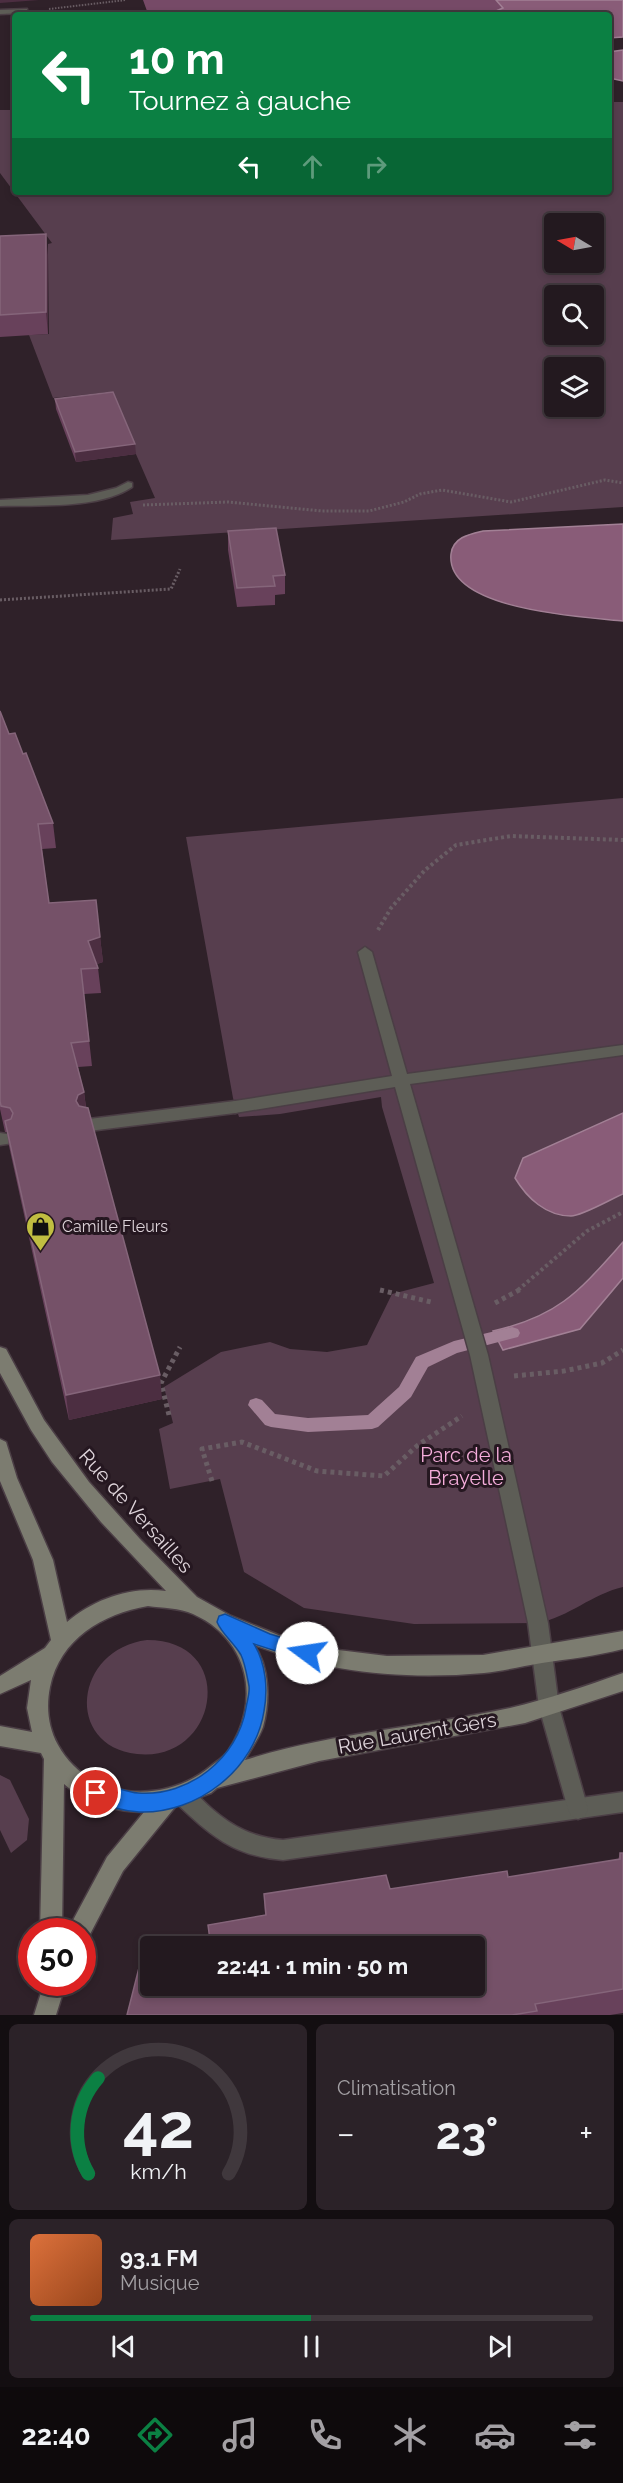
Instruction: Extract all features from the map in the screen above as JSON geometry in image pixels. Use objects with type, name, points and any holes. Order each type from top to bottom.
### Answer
[{"type":"main road","name":"Rue de Versailles","points":[[0,1354],[15,1388],[56,1455],[119,1531],[190,1602]]},
{"type":"main road","points":[[0,1448],[8,1478],[43,1560],[56,1648],[45,1667],[38,1700],[39,1720],[50,1751],[54,1820],[51,1918]]},
{"type":"main road","points":[[0,1685],[17,1678],[56,1648],[82,1621],[120,1601],[162,1597],[190,1602],[248,1634],[287,1648],[370,1663],[405,1666],[484,1664],[579,1650],[623,1640]]},
{"type":"main road","points":[[0,1736],[50,1751],[72,1778],[102,1795],[138,1802],[175,1797],[209,1781],[231,1763],[247,1740],[258,1702],[256,1676],[249,1652],[225,1622]]},
{"type":"main road","name":"Rue Laurent Gers","points":[[209,1781],[293,1756],[493,1721],[549,1707],[623,1682]]},
{"type":"main road","points":[[86,1918],[115,1864],[175,1797]]},
{"type":"main road","points":[[45,2015],[50,1996]]},
{"type":"street","points":[[0,12],[24,11]]},
{"type":"street","points":[[0,503],[107,495],[124,489],[128,485]]},
{"type":"street","points":[[365,952],[479,1355],[538,1623],[549,1707],[578,1809]]},
{"type":"street","points":[[89,1125],[235,1107],[402,1080],[623,1050]]},
{"type":"street","points":[[175,1797],[243,1844],[263,1849],[283,1850],[623,1802]]},
{"type":"path","points":[[24,11],[126,0]]},
{"type":"path","points":[[107,495],[134,505],[228,502],[322,511],[369,512],[404,502],[420,494],[442,490],[511,502],[605,480],[623,483]]},
{"type":"path","points":[[0,600],[171,589],[180,569]]},
{"type":"path","points":[[365,952],[391,908],[425,870],[456,845],[511,836],[623,840]]},
{"type":"path","points":[[380,1290],[425,1302],[463,1300],[495,1304],[521,1289],[587,1231],[623,1212]]},
{"type":"path","points":[[169,1415],[161,1383],[180,1347]]},
{"type":"path","points":[[484,1380],[564,1371],[602,1363],[623,1350]]},
{"type":"path","points":[[212,1481],[202,1449],[226,1443],[242,1442],[255,1445],[317,1471],[384,1476],[418,1445],[459,1416],[492,1417]]},
{"type":"green space","points":[[612,102],[623,102],[623,507],[111,540],[113,518],[133,514],[130,502],[155,498],[109,392],[53,398],[29,335],[49,334],[48,244],[52,243],[16,195],[612,195]]},
{"type":"green space","points":[[0,110],[12,110],[12,189],[0,173]]},
{"type":"green space","name":"Parc de la Brayelle","points":[[623,798],[623,1587],[601,1595],[560,1616],[538,1623],[414,1624],[304,1608],[244,1572],[220,1479],[170,1489],[159,1429],[173,1423],[164,1387],[221,1352],[270,1342],[290,1349],[327,1352],[367,1345],[392,1294],[434,1283],[381,1097],[280,1114],[239,1117],[233,1098],[186,837]]},
{"type":"green space","points":[[147,1640],[176,1645],[196,1659],[206,1678],[207,1700],[200,1722],[186,1740],[165,1752],[137,1754],[113,1747],[98,1734],[89,1717],[87,1697],[93,1678],[104,1660],[123,1647]]},
{"type":"green space","points":[[0,1775],[10,1780],[29,1819],[27,1840],[11,1853],[0,1830]]},
{"type":"shaded area","points":[[143,0],[496,0],[503,8],[494,12],[142,12],[147,11]]},
{"type":"shaded area","points":[[496,0],[623,0],[623,37],[612,38],[612,12],[494,12],[503,8]]},
{"type":"shaded area","points":[[623,50],[623,81],[612,79],[612,52]]},
{"type":"shaded area","points":[[623,524],[623,621],[551,613],[493,599],[470,588],[455,573],[452,548],[463,537],[473,533]]},
{"type":"shaded area","points":[[623,1113],[623,1194],[582,1213],[571,1216],[562,1215],[545,1209],[531,1199],[515,1178],[523,1158]]},
{"type":"shaded area","points":[[623,1242],[623,1278],[580,1329],[503,1350],[493,1331],[536,1318],[567,1299]]},
{"type":"building","points":[[46,234],[46,312],[0,315],[0,236]]},
{"type":"building","points":[[113,392],[135,444],[75,452],[55,399]]},
{"type":"building","points":[[276,528],[285,575],[273,576],[275,586],[237,588],[228,531]]},
{"type":"building","points":[[0,711],[9,734],[15,733],[23,754],[26,753],[53,823],[38,824],[49,903],[96,900],[100,937],[88,941],[98,968],[81,969],[89,1041],[71,1043],[84,1092],[78,1095],[76,1101],[79,1106],[88,1108],[160,1375],[66,1395],[5,1121],[11,1119],[13,1113],[10,1108],[1,1106],[0,1101]]},
{"type":"building","points":[[620,1853],[623,1853],[623,1989],[535,2004],[537,2011],[512,2015],[127,2015],[140,1964],[140,1996],[485,1996],[485,1936],[210,1936],[208,1925],[266,1915],[264,1894],[386,1875],[390,1889],[507,1871],[508,1877],[620,1859]]},
{"type":"waterway","points":[[256,1405],[271,1420],[308,1425],[372,1422],[405,1392],[422,1362],[454,1347],[512,1333]]},
{"type":"place","name":"Camille Fleurs","points":[[41,1252]]},
{"type":"route","points":[[96,1793],[138,1802],[168,1799],[196,1789],[221,1773],[231,1763],[247,1740],[252,1728],[259,1689],[249,1652],[235,1631],[225,1622],[267,1642],[307,1653]]}]
